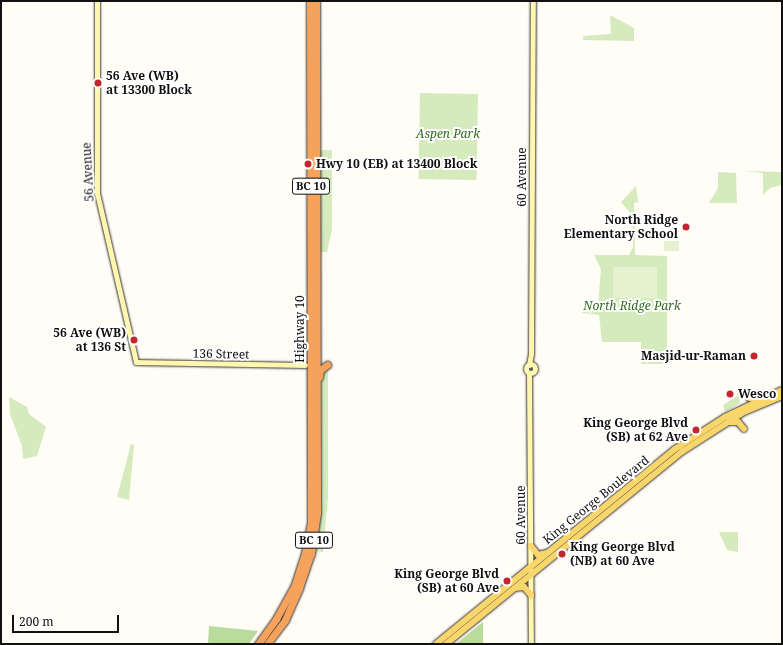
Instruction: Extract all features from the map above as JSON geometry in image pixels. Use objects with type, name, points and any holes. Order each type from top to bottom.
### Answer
[{"type":"highway","name":"Highway 10","points":[[258,644],[276,619],[294,588],[308,539],[312,494],[310,1]]},
{"type":"highway","name":"Highway 10","points":[[267,644],[285,620],[299,588],[311,554],[317,513],[316,1]]},
{"type":"highway","points":[[311,309],[309,315],[308,360],[305,365],[311,372]]},
{"type":"main road","name":"King George Boulevard","points":[[436,644],[675,449],[724,417],[782,390]]},
{"type":"main road","points":[[744,393],[750,398],[759,400]]},
{"type":"main road","name":"King George Boulevard","points":[[446,644],[683,451],[722,425],[782,396]]},
{"type":"main road","points":[[722,425],[738,422],[744,429]]},
{"type":"main road","points":[[531,546],[538,555],[550,552]]},
{"type":"main road","points":[[513,588],[524,587],[531,595]]},
{"type":"street","name":"56 Avenue","points":[[97,1],[97,192],[136,362]]},
{"type":"street","name":"60 Avenue","points":[[531,644],[531,372],[527,369],[531,365],[533,1]]},
{"type":"street","name":"136 Street","points":[[136,362],[305,365]]},
{"type":"green space","points":[[610,15],[634,28],[634,41],[583,40],[583,36],[611,34]]},
{"type":"green space","name":"Aspen Park","points":[[420,93],[478,94],[476,180],[418,179]]},
{"type":"green space","points":[[319,150],[332,150],[332,229],[327,252],[318,252]]},
{"type":"green space","points":[[743,171],[782,172],[782,185],[770,188],[763,195],[763,173]]},
{"type":"green space","points":[[718,172],[736,173],[737,203],[709,203],[718,188]]},
{"type":"green space","name":"North Ridge Park","points":[[636,186],[638,202],[634,203],[635,255],[667,256],[667,364],[641,364],[641,342],[602,342],[599,315],[582,313],[582,309],[598,306],[601,269],[594,255],[629,255],[633,247],[632,215],[621,202]]},
{"type":"green space","points":[[664,241],[679,241],[679,251],[664,251]]},
{"type":"green space","points":[[613,267],[657,267],[657,298],[613,298]]},
{"type":"green space","points":[[328,367],[328,498],[323,552],[314,551],[320,508],[321,375],[323,369]]},
{"type":"green space","points":[[738,388],[740,403],[725,412],[723,405],[737,396]]},
{"type":"green space","points":[[9,397],[27,407],[29,414],[46,427],[37,456],[23,459],[22,446],[10,414]]},
{"type":"green space","points":[[131,444],[134,445],[129,500],[117,497]]},
{"type":"green space","points":[[719,532],[738,532],[738,552],[727,550]]},
{"type":"green space","points":[[483,622],[483,644],[456,644]]},
{"type":"green space","points":[[209,626],[258,631],[249,644],[208,644]]},
{"type":"place","name":"56 Ave (WB) at 13300 Block","points":[[98,83]]},
{"type":"place","name":"Hwy 10 (EB) at 13400 Block","points":[[308,164]]},
{"type":"place","name":"North Ridge Elementary School","points":[[686,227]]},
{"type":"place","name":"56 Ave (WB) at 136 St","points":[[134,340]]},
{"type":"place","name":"Masjid-ur-Raman","points":[[754,356]]},
{"type":"place","name":"Wesco","points":[[730,394]]},
{"type":"place","name":"King George Blvd (SB) at 62 Ave","points":[[696,430]]},
{"type":"place","name":"King George Blvd (NB) at 60 Ave","points":[[562,554]]},
{"type":"place","name":"King George Blvd (SB) at 60 Ave","points":[[507,581]]}]
